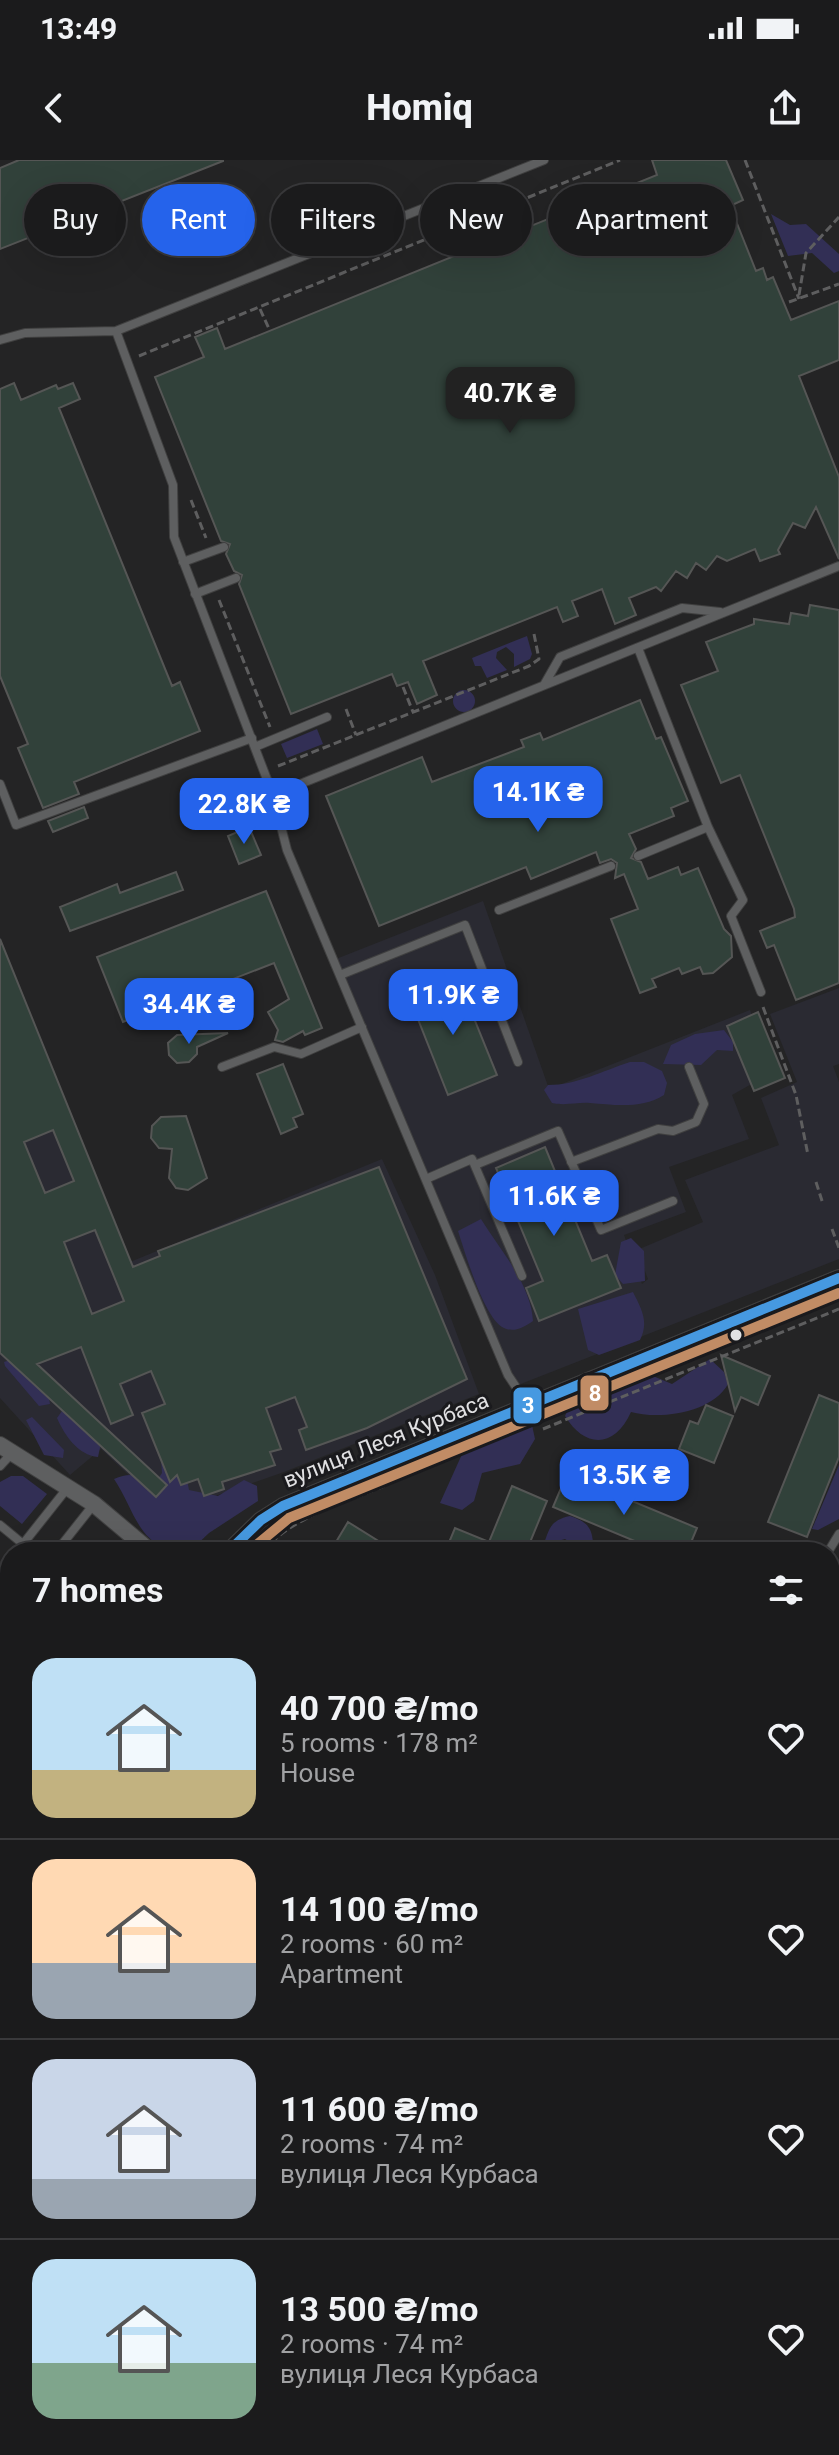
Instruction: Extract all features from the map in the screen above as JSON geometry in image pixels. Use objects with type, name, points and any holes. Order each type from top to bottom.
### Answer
[{"type":"street","name":"вулиця Леся Курбаса","points":[[238,1542],[261,1520],[283,1506],[839,1278]]},
{"type":"street","points":[[6,1448],[69,1486],[139,1542]]},
{"type":"lane","points":[[0,340],[37,332],[116,331],[544,160]]},
{"type":"lane","points":[[116,331],[173,485],[174,537],[273,795],[287,850],[508,1375],[528,1405]]},
{"type":"lane","points":[[183,562],[224,547]]},
{"type":"lane","points":[[273,795],[839,566]]},
{"type":"lane","points":[[195,594],[236,578]]},
{"type":"lane","points":[[544,685],[560,657],[641,624],[682,608],[725,612]]},
{"type":"lane","points":[[638,648],[708,827],[743,900],[731,916],[761,992]]},
{"type":"lane","points":[[0,784],[16,825],[253,742],[275,739],[327,717]]},
{"type":"lane","points":[[638,856],[708,827]]},
{"type":"lane","points":[[499,910],[611,866]]},
{"type":"lane","points":[[340,975],[465,925],[518,1062]]},
{"type":"lane","points":[[222,1067],[274,1047],[301,1054],[362,1027]]},
{"type":"lane","points":[[571,1162],[658,1129],[673,1131],[696,1122],[704,1104],[689,1067]]},
{"type":"lane","points":[[475,1165],[558,1131],[601,1230],[673,1201]]},
{"type":"lane","points":[[426,1179],[472,1159],[522,1276]]},
{"type":"lane","points":[[0,1466],[6,1448]]},
{"type":"lane","points":[[25,1542],[69,1486]]},
{"type":"lane","points":[[64,1542],[94,1504]]},
{"type":"lane","points":[[0,1525],[21,1542]]},
{"type":"path","points":[[532,196],[620,160]]},
{"type":"path","points":[[745,160],[799,299]]},
{"type":"path","points":[[799,299],[806,253],[839,217]]},
{"type":"path","points":[[127,361],[420,242]]},
{"type":"path","points":[[789,302],[839,284]]},
{"type":"path","points":[[260,307],[270,331]]},
{"type":"path","points":[[191,500],[211,551]]},
{"type":"path","points":[[223,583],[217,596],[286,763]]},
{"type":"path","points":[[264,772],[529,666],[539,659],[534,634]]},
{"type":"path","points":[[403,687],[413,712]]},
{"type":"path","points":[[346,709],[356,735]]},
{"type":"path","points":[[761,992],[764,1013],[796,1095],[808,1155]]},
{"type":"path","points":[[816,1182],[823,1204]]},
{"type":"path","points":[[832,1229],[839,1248]]},
{"type":"path","points":[[543,1429],[839,1309]]},
{"type":"path","points":[[274,1542],[302,1522],[384,1486]]},
{"type":"shaded area","points":[[771,214],[790,225],[806,224],[839,254],[839,271],[834,273],[812,253],[788,256]]},
{"type":"shaded area","points":[[527,636],[532,654],[530,659],[514,667],[514,654],[506,647],[497,652],[496,658],[507,670],[487,678],[481,666],[475,666],[472,658]]},
{"type":"shaded area","points":[[464,690],[472,693],[475,701],[472,709],[464,712],[456,709],[453,701],[456,693]]},
{"type":"shaded area","points":[[317,729],[323,744],[287,758],[281,744]]},
{"type":"shaded area","points":[[483,901],[549,1089],[750,1010],[771,1073],[732,1095],[749,1139],[669,1167],[686,1212],[624,1235],[642,1284],[648,1279],[637,1250],[703,1222],[685,1180],[779,1145],[761,1098],[797,1082],[770,1014],[839,988],[839,1064],[833,1066],[839,1082],[839,1259],[513,1387],[336,959]]},
{"type":"shaded area","points":[[0,937],[130,1262],[382,1159],[435,1275],[479,1394],[284,1472],[206,1499],[154,1499],[101,1449],[70,1475],[0,1398]]},
{"type":"shaded area","points":[[724,1030],[733,1042],[733,1051],[717,1050],[701,1065],[663,1064],[671,1045],[695,1034]]},
{"type":"shaded area","points":[[630,1062],[644,1062],[662,1071],[667,1083],[664,1095],[638,1104],[562,1104],[552,1103],[544,1090],[548,1085],[579,1080]]},
{"type":"shaded area","points":[[481,1219],[527,1294],[533,1321],[519,1329],[504,1328],[497,1322],[489,1312],[470,1269],[458,1231]]},
{"type":"shaded area","points":[[631,1238],[644,1251],[645,1281],[623,1284],[615,1275],[621,1242]]},
{"type":"shaded area","points":[[633,1292],[644,1322],[640,1340],[599,1355],[588,1350],[578,1309]]},
{"type":"shaded area","points":[[710,1359],[724,1372],[728,1384],[710,1402],[698,1408],[656,1415],[631,1412],[617,1432],[600,1440],[582,1434],[565,1416],[572,1401],[648,1370],[653,1376],[672,1384]]},
{"type":"shaded area","points":[[10,1360],[47,1388],[50,1404],[39,1406],[5,1366],[4,1362]]},
{"type":"shaded area","points":[[62,1411],[75,1416],[101,1443],[98,1457],[84,1453],[68,1438],[57,1418]]},
{"type":"shaded area","points":[[32,1417],[64,1450],[63,1458],[44,1455],[26,1420]]},
{"type":"shaded area","points":[[516,1424],[532,1425],[535,1439],[520,1464],[482,1473],[474,1501],[462,1510],[440,1503],[463,1452],[478,1449]]},
{"type":"shaded area","points":[[161,1459],[186,1475],[189,1490],[218,1496],[244,1480],[257,1486],[258,1501],[200,1542],[155,1542],[141,1528],[114,1479],[134,1475],[154,1485],[162,1473]]},
{"type":"shaded area","points":[[839,1465],[839,1519],[818,1530],[812,1529]]},
{"type":"shaded area","points":[[11,1476],[23,1476],[47,1494],[22,1524],[0,1506],[0,1482]]},
{"type":"shaded area","points":[[570,1516],[587,1525],[593,1542],[568,1542],[565,1539],[544,1542],[550,1529],[562,1518]]},
{"type":"building","points":[[19,160],[223,160],[165,184],[142,184],[142,193],[126,199],[126,184],[24,184],[24,240],[0,249],[0,168]]},
{"type":"building","points":[[652,160],[726,160],[743,200],[736,203],[736,184],[635,184],[657,175]]},
{"type":"building","points":[[548,219],[548,256],[736,256],[736,221],[756,271],[763,268],[767,280],[773,277],[791,320],[839,301],[839,360],[799,376],[839,477],[839,559],[816,507],[805,528],[793,523],[778,550],[780,554],[760,561],[755,549],[727,561],[717,556],[706,570],[696,563],[687,578],[676,571],[661,591],[656,587],[629,598],[636,615],[615,624],[602,589],[572,601],[578,616],[563,622],[557,607],[423,661],[437,695],[417,704],[408,682],[397,686],[392,674],[291,714],[239,584],[242,575],[234,571],[226,554],[230,544],[221,541],[155,377],[204,357],[195,337],[217,328],[225,349],[454,256],[532,256],[532,226]]},
{"type":"building","points":[[14,383],[21,400],[56,385],[58,389],[73,383],[80,399],[59,408],[172,686],[180,682],[200,731],[74,782],[79,794],[43,808],[18,748],[28,744],[0,676],[0,389]]},
{"type":"building","points":[[810,605],[839,610],[839,983],[796,1000],[774,945],[767,948],[760,931],[795,917],[794,909],[740,775],[721,783],[681,685],[718,671],[706,642],[754,624],[754,619],[789,624],[791,613],[808,616]]},
{"type":"building","points":[[640,700],[656,739],[661,737],[688,801],[671,808],[674,816],[629,834],[636,849],[631,858],[641,862],[648,879],[678,867],[681,875],[698,868],[724,929],[731,936],[732,957],[713,973],[703,974],[700,967],[682,974],[679,968],[652,979],[656,987],[640,993],[611,919],[638,909],[624,874],[615,878],[617,863],[611,859],[600,863],[596,852],[531,879],[526,867],[379,926],[326,796],[422,757],[432,782],[524,747],[521,740],[540,733],[543,740]]},
{"type":"building","points":[[84,807],[88,818],[53,832],[48,821]]},
{"type":"building","points":[[249,827],[261,855],[239,864],[228,836]]},
{"type":"building","points":[[176,872],[183,890],[70,931],[60,907],[117,884],[120,893]]},
{"type":"building","points":[[266,891],[322,1028],[305,1035],[303,1031],[283,1042],[275,1040],[278,1030],[268,1012],[289,999],[274,963],[123,1022],[97,957]]},
{"type":"building","points":[[0,939],[133,1267],[160,1256],[158,1251],[379,1167],[467,1379],[367,1428],[306,1450],[299,1430],[307,1427],[295,1397],[266,1408],[281,1449],[270,1452],[275,1465],[222,1482],[224,1489],[204,1496],[198,1479],[181,1485],[177,1475],[170,1482],[142,1413],[165,1404],[151,1371],[120,1384],[133,1415],[111,1424],[81,1347],[37,1364],[167,1485],[156,1497],[0,1353]],"holes":[[[53,1130],[74,1181],[45,1193],[24,1142]],[[95,1230],[124,1301],[92,1314],[64,1242]]]},
{"type":"building","points":[[458,979],[497,1075],[448,1095],[410,999]]},
{"type":"building","points":[[758,1012],[785,1078],[754,1091],[727,1026]]},
{"type":"building","points":[[228,1033],[197,1047],[197,1054],[189,1062],[177,1063],[169,1055],[168,1043],[177,1035]]},
{"type":"building","points":[[283,1064],[303,1114],[293,1118],[297,1127],[281,1134],[257,1074]]},
{"type":"building","points":[[186,1116],[207,1178],[188,1190],[176,1188],[169,1178],[172,1149],[159,1148],[151,1138],[152,1126],[161,1117]]},
{"type":"building","points":[[545,1147],[592,1261],[607,1255],[621,1288],[539,1321],[526,1288],[543,1281],[496,1168]]},
{"type":"building","points":[[721,1355],[770,1376],[758,1405],[741,1397],[735,1411]]},
{"type":"building","points":[[819,1395],[839,1403],[839,1457],[807,1537],[768,1522]]},
{"type":"building","points":[[706,1405],[733,1416],[714,1463],[679,1449],[690,1421],[698,1424]]},
{"type":"building","points":[[567,1474],[697,1528],[691,1542],[637,1542],[553,1507]]},
{"type":"building","points":[[512,1486],[547,1501],[530,1542],[489,1542]]},
{"type":"building","points":[[348,1522],[380,1542],[336,1542]]},
{"type":"building","points":[[455,1528],[489,1542],[449,1542]]},
{"type":"transit line","name":"3","points":[[238,1542],[261,1520],[283,1506],[839,1278]]},
{"type":"transit line","name":"8","points":[[260,1542],[289,1518],[839,1293]]}]
